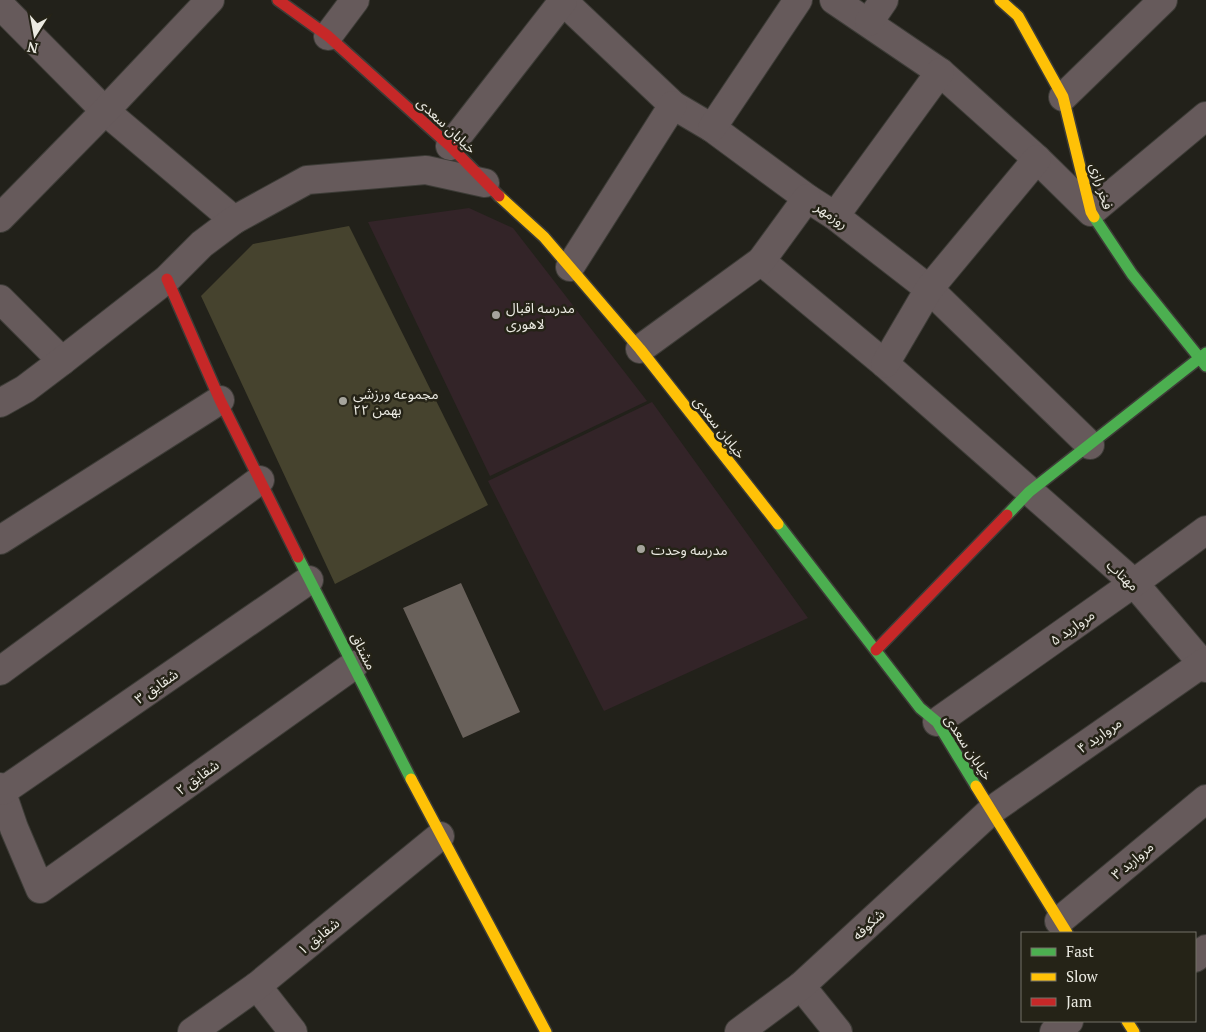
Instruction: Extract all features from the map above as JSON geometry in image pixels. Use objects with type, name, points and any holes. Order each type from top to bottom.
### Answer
[{"type":"street","points":[[0,218],[210,0]]},
{"type":"street","name":"خیابان سعدی","points":[[278,0],[328,36],[450,146],[485,183],[544,237],[640,349],[920,708],[937,722],[1063,927]]},
{"type":"street","points":[[328,36],[355,0]]},
{"type":"street","points":[[712,128],[798,0]]},
{"type":"street","points":[[834,0],[940,72],[1037,158],[1091,212],[1206,116]]},
{"type":"street","points":[[869,22],[884,0]]},
{"type":"street","name":"فخر رازی","points":[[1000,0],[1018,16],[1063,97],[1091,212],[1132,274],[1204,359]]},
{"type":"street","points":[[1063,97],[1163,0]]},
{"type":"street","points":[[450,146],[563,1]]},
{"type":"street","name":"روزمهر","points":[[563,1],[673,105],[712,128],[807,198],[835,216],[929,288],[1090,445]]},
{"type":"street","points":[[0,5],[105,111],[234,220]]},
{"type":"street","points":[[835,216],[940,72]]},
{"type":"street","points":[[570,267],[673,105]]},
{"type":"street","points":[[885,364],[929,288],[1037,158]]},
{"type":"street","points":[[0,403],[25,389],[62,361],[166,279],[202,244],[234,220],[307,180],[426,170],[485,183]]},
{"type":"street","points":[[640,349],[761,261],[807,198]]},
{"type":"street","name":"مهتاب","points":[[761,261],[885,364],[1134,583],[1205,664]]},
{"type":"street","name":"مشتاق","points":[[166,279],[220,400],[309,580],[440,836],[546,1032]]},
{"type":"street","points":[[0,299],[62,361]]},
{"type":"street","points":[[876,650],[1029,492],[1204,359]]},
{"type":"street","points":[[0,540],[220,400]]},
{"type":"street","points":[[0,671],[260,480]]},
{"type":"street","name":"مروارید ۵","points":[[937,722],[1206,530]]},
{"type":"street","name":"شقایق ۳","points":[[1,789],[309,580]]},
{"type":"street","name":"مروارید ۴","points":[[992,810],[1205,664]]},
{"type":"street","name":"شقایق ۲","points":[[7,832],[40,890],[354,665]]},
{"type":"street","points":[[1,789],[7,832]]},
{"type":"street","name":"مرواربد ۳","points":[[1063,927],[1206,799]]},
{"type":"street","name":"شکوفه","points":[[739,1032],[801,986],[992,810]]},
{"type":"street","name":"شقایق ۱","points":[[192,1032],[257,986],[440,836]]},
{"type":"street","points":[[1196,957],[1206,949]]},
{"type":"street","points":[[257,986],[293,1032]]},
{"type":"street","points":[[801,986],[838,1032]]},
{"type":"street","points":[[1054,1032],[1068,1022]]},
{"type":"shaded area","name":"مدرسه اقبال لاهوری","points":[[469,208],[513,228],[647,401],[490,476],[368,222]]},
{"type":"shaded area","name":"مجموعه ورزشی ۲۲ بهمن","points":[[349,226],[488,505],[335,584],[201,296],[253,244]]},
{"type":"shaded area","name":"مدرسه وحدت","points":[[652,402],[808,618],[604,711],[488,481]]},
{"type":"building","points":[[461,583],[520,712],[463,738],[403,608]]},
{"type":"traffic: fast","points":[[1094,217],[1132,274],[1206,366]]},
{"type":"traffic: fast","points":[[1007,515],[1029,492],[1206,353]]},
{"type":"traffic: fast","points":[[778,524],[920,708],[937,722],[976,786]]},
{"type":"traffic: fast","points":[[298,557],[411,779]]},
{"type":"traffic: slow","points":[[1000,0],[1018,16],[1063,97],[1091,212],[1094,217]]},
{"type":"traffic: slow","points":[[499,196],[544,237],[640,349],[778,524]]},
{"type":"traffic: slow","points":[[411,779],[546,1032]]},
{"type":"traffic: slow","points":[[976,786],[1066,932]]},
{"type":"traffic: slow","points":[[1128,1022],[1134,1032]]},
{"type":"traffic: jam","points":[[278,0],[328,36],[450,146],[499,196]]},
{"type":"traffic: jam","points":[[167,279],[220,400],[298,557]]},
{"type":"traffic: jam","points":[[876,650],[1007,515]]},
{"type":"place","name":"مدرسه اقبال لاهوری","points":[[496,315]]},
{"type":"place","name":"مجموعه ورزشی ۲۲ بهمن","points":[[343,401]]},
{"type":"place","name":"مدرسه وحدت","points":[[641,549]]}]
